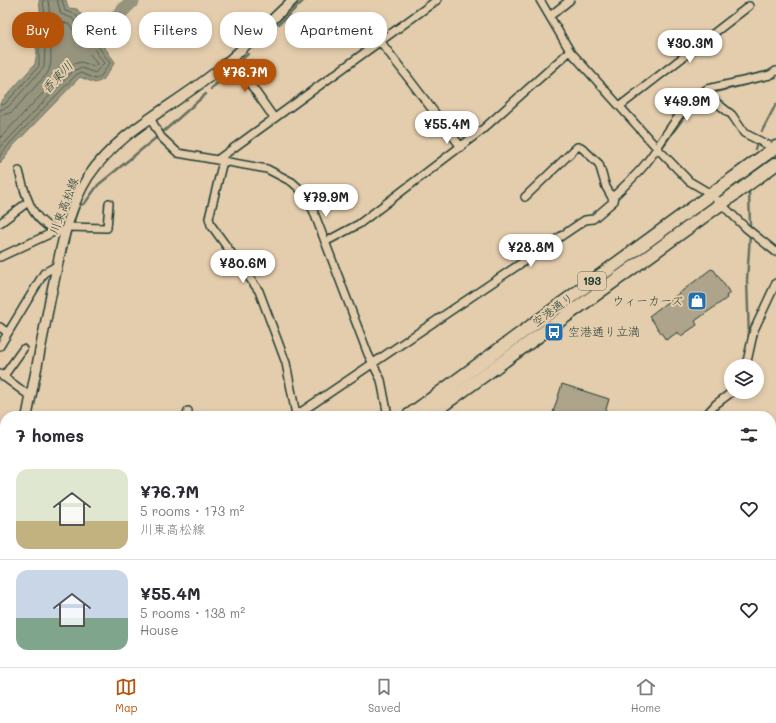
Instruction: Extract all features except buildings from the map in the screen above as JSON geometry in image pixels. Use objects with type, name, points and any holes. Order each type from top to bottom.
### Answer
[{"type":"highway","name":"空港通り","points":[[415,411],[776,148]]},
{"type":"highway","name":"空港通り","points":[[435,411],[776,164]]},
{"type":"main road","name":"川東高松線","points":[[28,411],[58,265],[62,231],[88,177],[103,157],[122,138],[185,96],[232,58],[293,0]]},
{"type":"street","points":[[387,36],[437,0]]},
{"type":"street","points":[[540,0],[570,51],[657,148],[688,181],[711,194],[719,204],[776,252]]},
{"type":"street","points":[[550,16],[570,0]]},
{"type":"street","points":[[620,106],[749,6]]},
{"type":"street","points":[[295,411],[286,363],[259,291],[211,225],[209,218],[220,160],[274,118],[370,48]]},
{"type":"street","points":[[385,48],[461,147]]},
{"type":"street","points":[[325,242],[359,224],[461,147],[570,51]]},
{"type":"street","points":[[232,58],[274,118]]},
{"type":"street","points":[[612,198],[646,163],[689,103],[703,92],[707,89],[770,75],[776,71]]},
{"type":"street","points":[[703,92],[732,115],[744,133],[776,148]]},
{"type":"street","points":[[150,118],[161,136],[178,153],[267,168],[292,182],[302,191],[313,210],[373,364],[381,380],[387,411]]},
{"type":"street","points":[[303,411],[585,220],[593,219],[614,201],[606,187],[599,164],[581,147],[577,147],[525,197]]},
{"type":"street","points":[[19,171],[28,202],[33,212],[44,224],[62,231]]},
{"type":"street","points":[[0,223],[28,202]]},
{"type":"street","points":[[0,257],[62,231],[107,228],[109,203]]},
{"type":"street","points":[[0,346],[44,273],[58,265]]},
{"type":"street","points":[[748,359],[754,330],[776,283]]},
{"type":"street","points":[[0,327],[8,333]]},
{"type":"street","points":[[23,349],[2,376],[31,396]]},
{"type":"street","points":[[710,411],[724,398]]},
{"type":"water","points":[[39,0],[66,0],[68,8],[77,9],[79,12],[72,12],[72,48],[105,48],[115,62],[103,80],[95,83],[80,77],[13,146],[0,163],[0,103],[35,64],[36,48],[64,48],[64,12],[40,12]]},
{"type":"waterway","name":"香東川","points":[[84,50],[133,0]]},
{"type":"waterway","points":[[279,24],[304,0]]},
{"type":"waterway","points":[[240,61],[248,54]]},
{"type":"waterway","points":[[211,89],[234,67]]},
{"type":"waterway","points":[[708,94],[776,77]]},
{"type":"waterway","points":[[163,132],[206,94]]},
{"type":"waterway","points":[[762,131],[776,104]]},
{"type":"waterway","points":[[663,146],[693,105]]},
{"type":"waterway","points":[[73,223],[79,206],[85,203],[98,185],[157,137]]},
{"type":"waterway","points":[[755,149],[757,142]]},
{"type":"waterway","points":[[749,192],[750,226]]},
{"type":"waterway","points":[[65,254],[70,232]]},
{"type":"waterway","points":[[749,338],[747,280],[750,235]]},
{"type":"place","name":"ウィーカーズ","points":[[697,301]]},
{"type":"place","name":"空港通り立満","points":[[554,332]]}]
